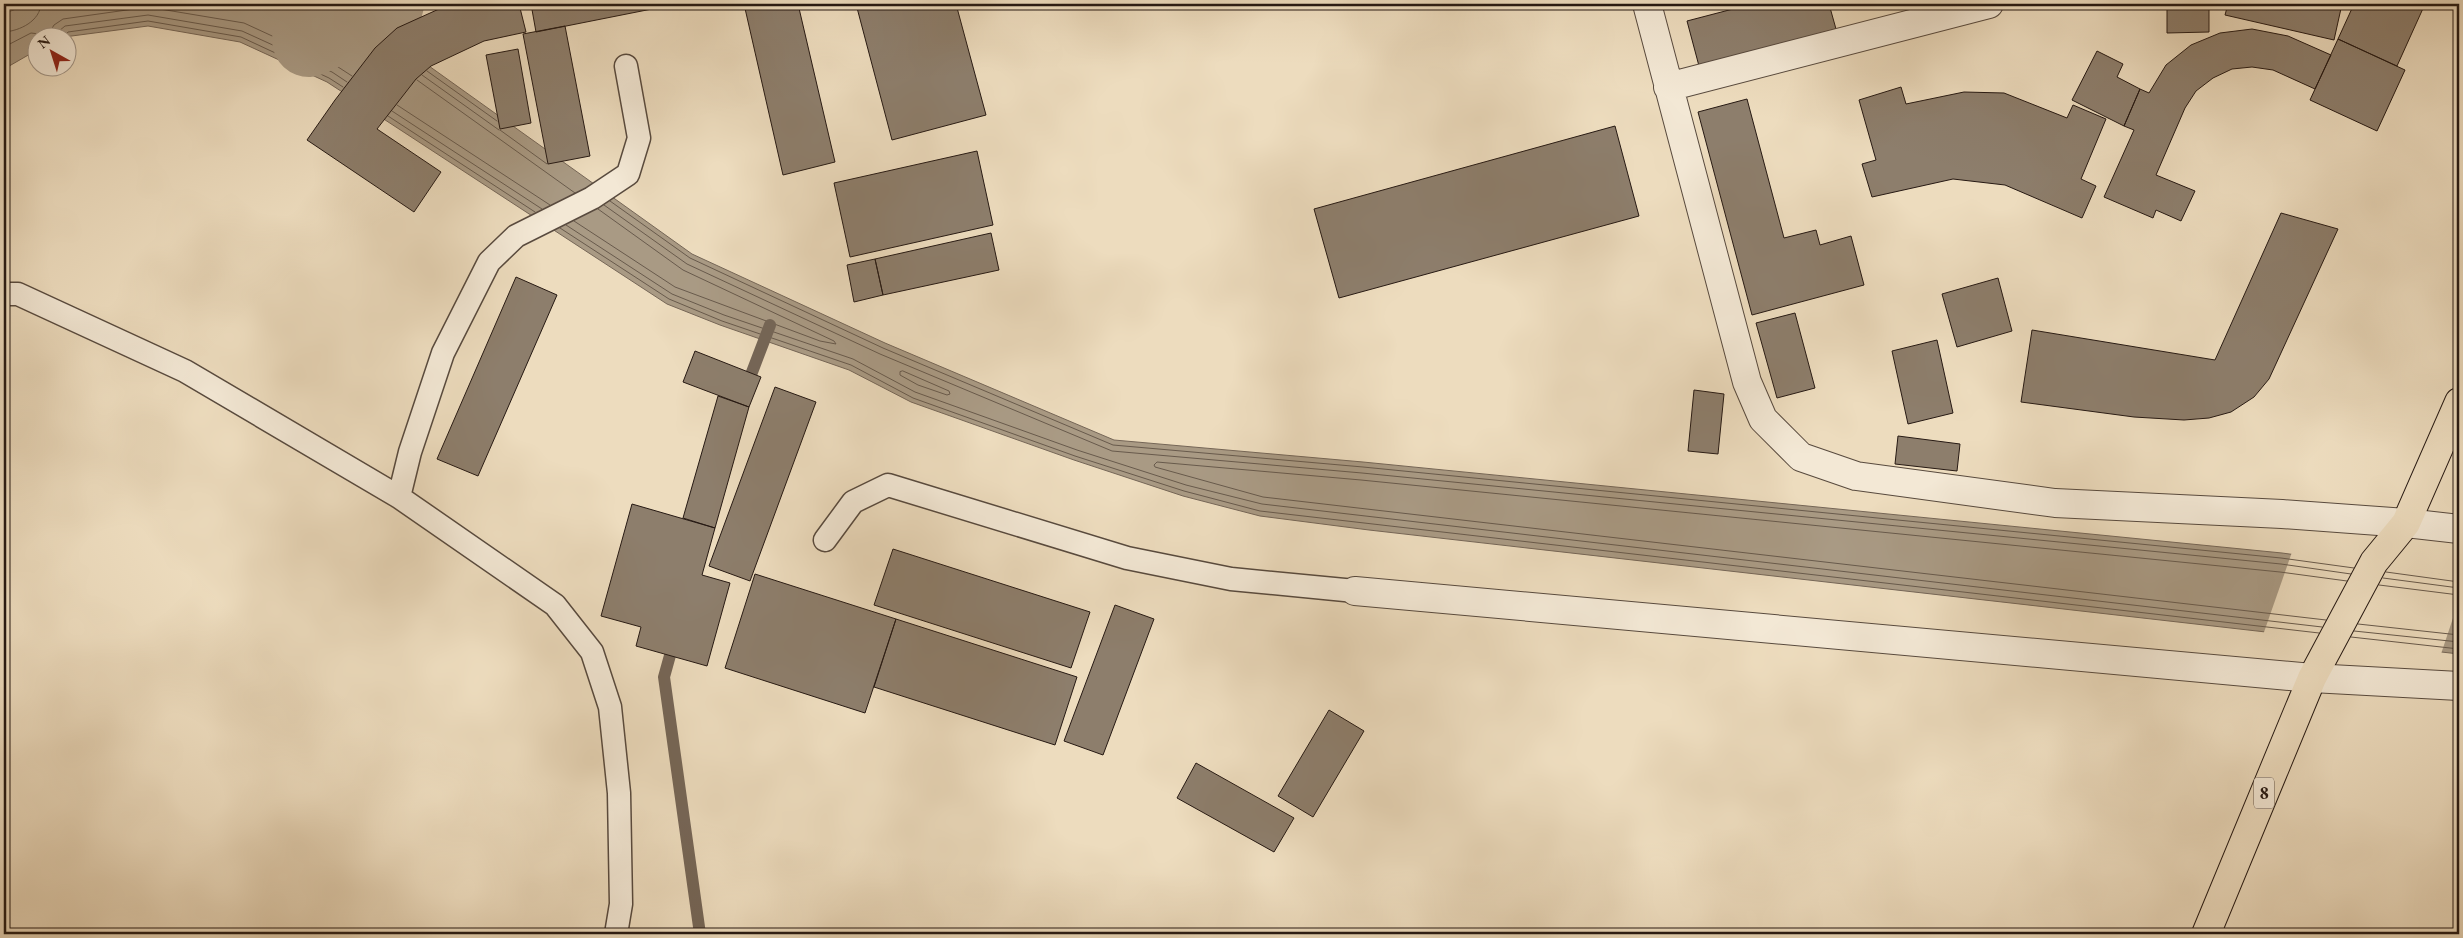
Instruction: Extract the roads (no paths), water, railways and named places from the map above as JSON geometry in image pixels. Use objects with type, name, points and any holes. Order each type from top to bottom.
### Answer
[{"type":"highway","name":"8","points":[[2206,934],[2312,678],[2374,562],[2406,523],[2459,402]]},
{"type":"street","points":[[1647,4],[1748,382],[1763,420],[1801,457],[1856,476],[2056,503],[2282,514],[2406,523],[2459,529]]},
{"type":"street","points":[[1668,87],[1989,4]]},
{"type":"street","points":[[1356,591],[1654,616],[2312,678],[2459,686]]},
{"type":"lane","points":[[399,497],[410,452],[443,353],[489,262],[516,236],[592,198],[628,174],[639,138],[626,66]]},
{"type":"lane","points":[[4,294],[18,294],[185,371],[399,497],[554,605],[592,652],[610,707],[619,793],[621,904],[616,934]]},
{"type":"lane","points":[[825,540],[853,502],[888,485],[1126,558],[1232,579],[1356,591]]},
{"type":"water","points":[[27,4],[338,4],[366,21],[692,254],[885,343],[1114,440],[1363,462],[2282,553],[2459,577],[2459,654],[1369,530],[1260,516],[1183,496],[1074,460],[911,402],[849,370],[720,325],[667,304],[327,82],[240,42],[148,26],[78,35],[78,28],[28,28],[28,55],[4,69],[4,14]]},
{"type":"waterway","points":[[309,40],[387,4]]},
{"type":"waterway","points":[[746,388],[770,325]]},
{"type":"waterway","points":[[674,641],[664,677],[700,934]]}]
